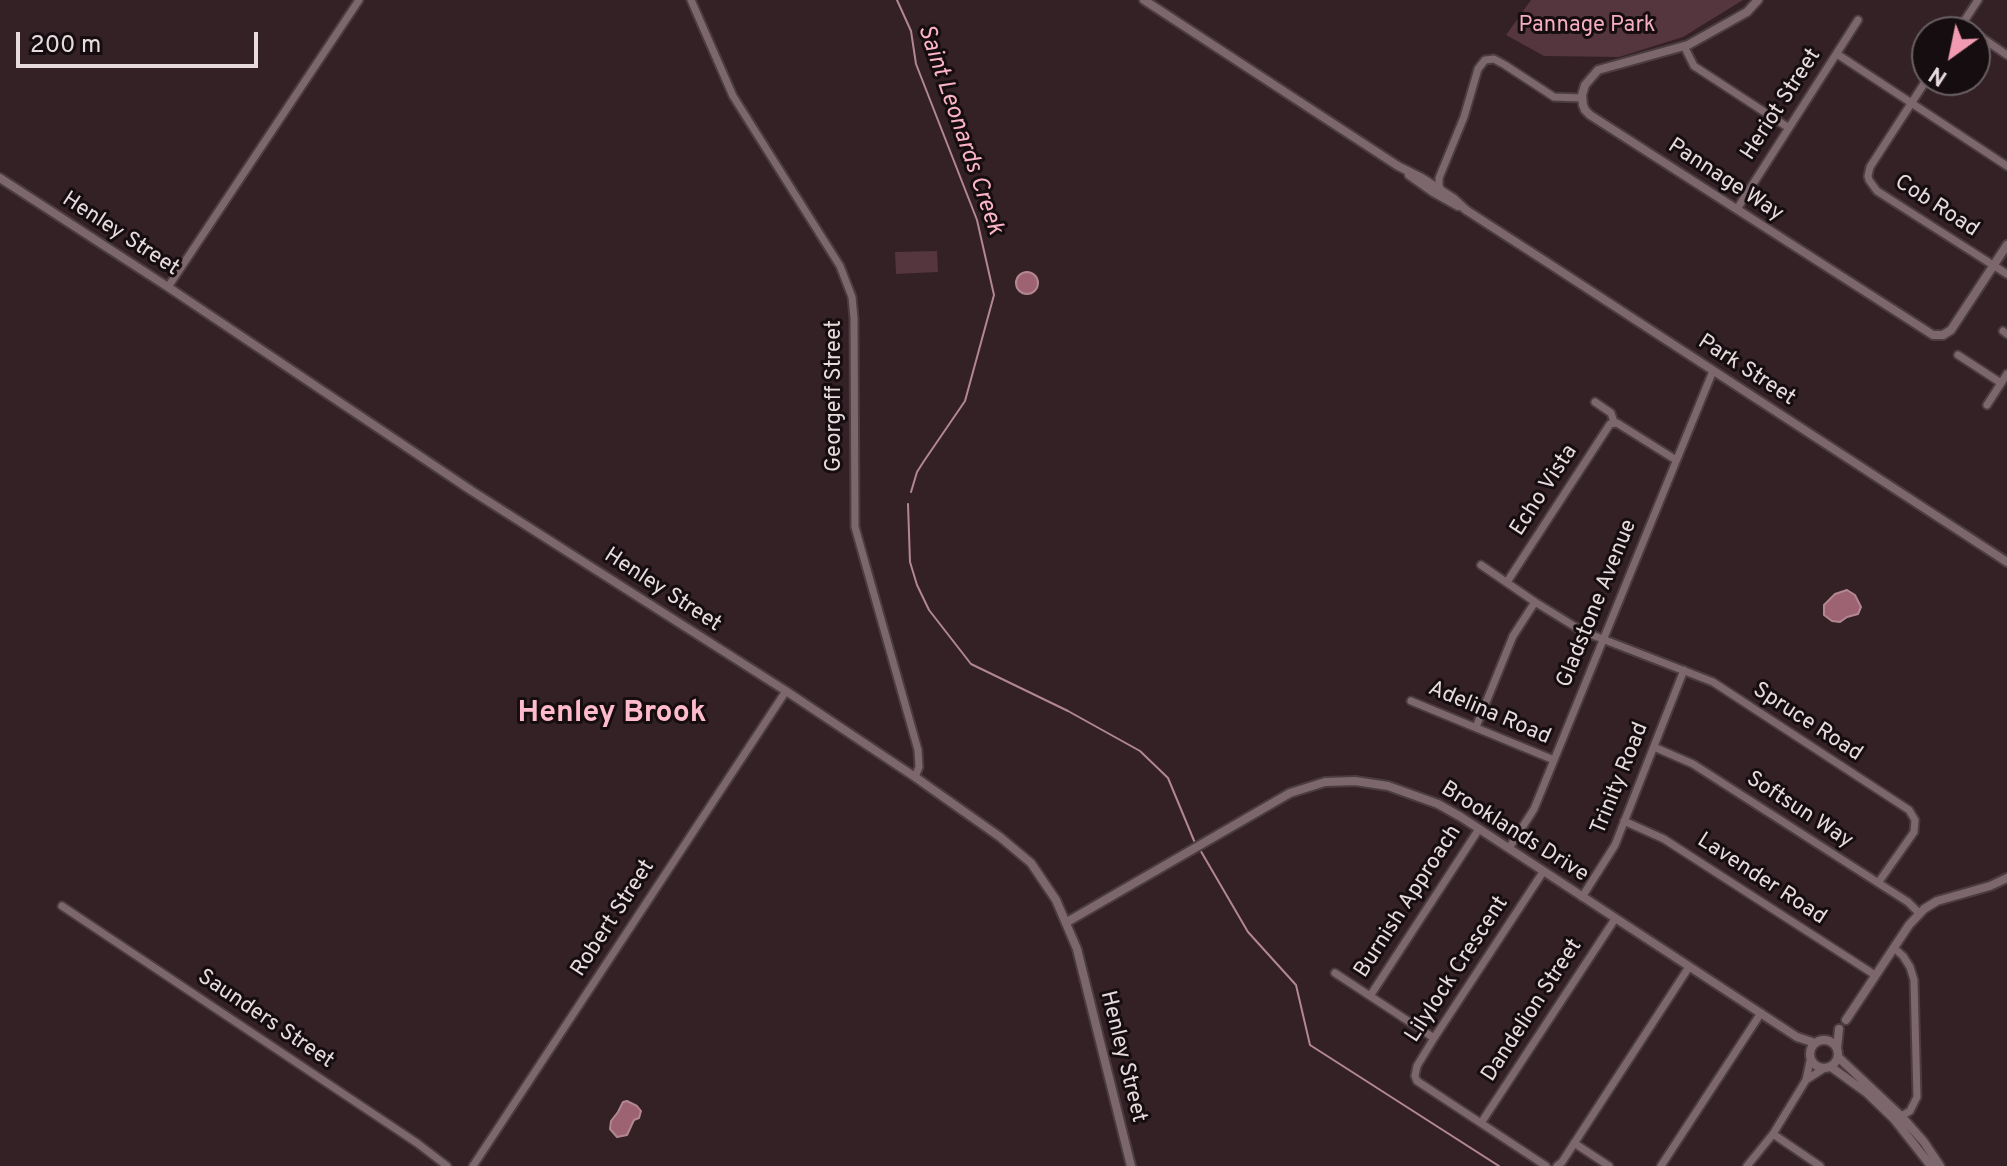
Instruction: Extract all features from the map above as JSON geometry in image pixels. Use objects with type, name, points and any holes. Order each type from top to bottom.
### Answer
[{"type":"street","points":[[168,287],[359,0]]},
{"type":"street","name":"Georgeff Street","points":[[691,0],[733,96],[840,266],[852,297],[855,527],[918,750],[919,767],[915,777]]},
{"type":"street","name":"Park Street","points":[[1144,0],[1426,187],[1466,210]]},
{"type":"street","points":[[1441,191],[1439,178],[1464,117],[1478,69],[1485,60],[1494,59],[1554,97],[1581,98],[1585,85],[1598,70],[1684,46],[1747,12],[1758,0]]},
{"type":"street","name":"Heriot Street","points":[[1737,209],[1858,20]]},
{"type":"street","points":[[1684,46],[1694,66],[1789,128]]},
{"type":"street","points":[[1837,54],[2007,166]]},
{"type":"street","name":"Cob Road","points":[[1916,96],[1870,167],[1870,183],[1877,191],[2007,274]]},
{"type":"street","name":"Pannage Way","points":[[1581,98],[1590,115],[1933,335],[1943,335],[1951,330],[2007,245]]},
{"type":"street","name":"Park Street","points":[[1398,166],[1422,178],[1466,210],[2007,562]]},
{"type":"street","name":"Henley Street","points":[[0,178],[472,491],[786,691],[915,777],[1000,837],[1031,863],[1056,900],[1077,949],[1131,1166]]},
{"type":"street","points":[[1958,355],[2001,383]]},
{"type":"street","name":"Gladstone Avenue","points":[[1509,848],[1534,809],[1713,371]]},
{"type":"street","points":[[1987,405],[2007,374]]},
{"type":"street","points":[[1595,402],[1611,413],[1614,422],[1676,460]]},
{"type":"street","name":"Echo Vista","points":[[1507,582],[1614,422]]},
{"type":"street","name":"Spruce Road","points":[[1481,565],[1582,631],[1713,682],[1909,810],[1915,820],[1914,832],[1878,883]]},
{"type":"street","points":[[1476,727],[1513,636],[1535,602]]},
{"type":"street","name":"Trinity Road","points":[[1582,897],[1608,857],[1684,670]]},
{"type":"street","name":"Robert Street","points":[[473,1166],[786,691]]},
{"type":"street","name":"Adelina Road","points":[[1411,701],[1554,760]]},
{"type":"street","name":"Softsun Way","points":[[1654,747],[1693,764],[1908,902],[1919,913]]},
{"type":"street","name":"Brooklands Drive","points":[[1067,922],[1290,793],[1325,782],[1355,781],[1388,786],[1438,804],[1509,848],[1797,1037],[1810,1056]]},
{"type":"street","name":"Lavender Road","points":[[1624,821],[1664,839],[1875,975]]},
{"type":"street","name":"Burnish Approach","points":[[1370,996],[1479,829]]},
{"type":"street","name":"Lilylock Crescent","points":[[1543,872],[1434,1038],[1415,1070],[1415,1076],[1417,1081],[1546,1166]]},
{"type":"street","points":[[1747,1166],[1773,1134],[1806,1080],[1810,1056],[1819,1041],[1839,1029],[1919,913],[1937,901],[2007,878]]},
{"type":"street","name":"Saunders Street","points":[[62,906],[447,1166]]},
{"type":"street","name":"Dandelion Street","points":[[1481,1123],[1615,919]]},
{"type":"street","points":[[1894,948],[1910,967],[1914,980],[1917,1097],[1910,1111],[1898,1118]]},
{"type":"street","points":[[1557,1166],[1689,967]]},
{"type":"street","points":[[1335,973],[1434,1038]]},
{"type":"street","points":[[1661,1166],[1761,1013]]},
{"type":"street","points":[[1806,1080],[1827,1068],[1837,1053],[1839,1029]]},
{"type":"street","name":"Brooklands Drive","points":[[1797,1037],[1819,1041]]},
{"type":"street","points":[[1819,1041],[1830,1041],[1837,1053],[1898,1118],[1931,1166]]},
{"type":"street","points":[[1810,1056],[1815,1066],[1827,1068],[1867,1093],[1898,1118],[1924,1142],[1940,1166]]},
{"type":"street","points":[[1773,1134],[1820,1166]]},
{"type":"street","points":[[1574,1143],[1609,1166]]},
{"type":"green space","name":"Pannage Park","points":[[1531,0],[1743,0],[1683,37],[1619,57],[1544,56],[1506,35]]},
{"type":"green space","points":[[937,251],[938,272],[896,274],[895,252]]},
{"type":"shaded area","points":[[1023,272],[1031,272],[1038,283],[1031,294],[1023,294],[1016,287],[1016,279]]},
{"type":"shaded area","points":[[1847,590],[1855,595],[1861,607],[1858,614],[1840,622],[1832,621],[1824,615],[1824,605],[1835,594]]},
{"type":"shaded area","points":[[627,1101],[641,1111],[627,1135],[617,1137],[610,1129],[611,1121],[623,1102]]},
{"type":"waterway","name":"Saint Leonards Creek","points":[[897,0],[911,31],[916,64],[977,220],[994,295],[965,401],[917,472],[911,492]]},
{"type":"waterway","name":"Saint Leonards Creek","points":[[908,504],[910,562],[917,585],[929,610],[971,664],[1068,711],[1140,751],[1168,778],[1195,843]]},
{"type":"waterway","name":"Saint Leonards Creek","points":[[1199,848],[1248,932],[1296,985],[1310,1045],[1499,1166]]},
{"type":"district","name":"Henley Brook","points":[[612,715]]}]
